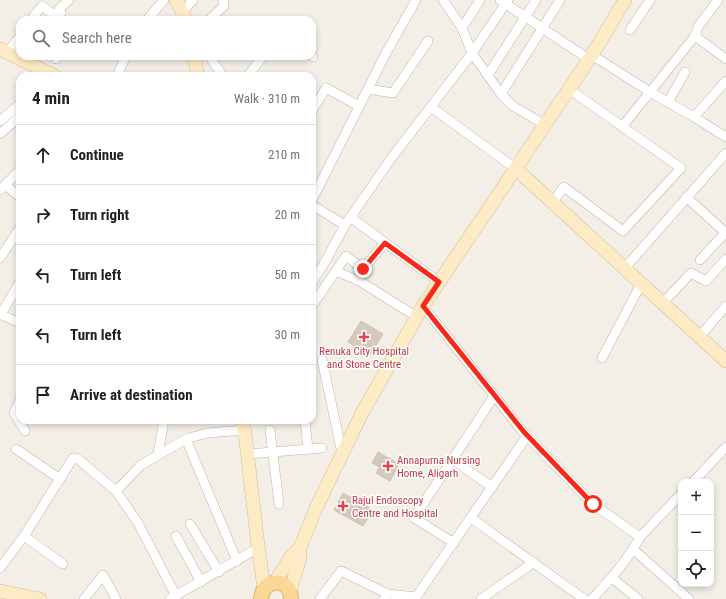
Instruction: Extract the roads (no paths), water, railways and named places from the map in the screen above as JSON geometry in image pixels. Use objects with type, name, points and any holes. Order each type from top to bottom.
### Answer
[{"type":"main road","points":[[176,0],[184,16]]},
{"type":"main road","points":[[290,595],[300,558],[300,548],[316,508],[362,413],[420,311],[591,58],[625,0]]},
{"type":"main road","points":[[4,50],[16,56]]},
{"type":"main road","points":[[24,60],[47,72]]},
{"type":"main road","points":[[195,60],[197,72]]},
{"type":"main road","points":[[516,169],[726,361]]},
{"type":"main road","points":[[244,425],[249,454],[258,548],[267,590]]},
{"type":"main road","points":[[267,590],[292,555],[300,548]]},
{"type":"main road","points":[[267,590],[281,583],[286,586],[290,595]]},
{"type":"main road","points":[[0,591],[40,599]]},
{"type":"street","points":[[60,16],[61,13],[59,8],[69,0]]},
{"type":"street","points":[[150,16],[164,0]]},
{"type":"street","points":[[184,16],[193,0]]},
{"type":"street","points":[[213,16],[224,6],[223,0]]},
{"type":"street","points":[[316,192],[386,53],[416,0]]},
{"type":"street","points":[[443,0],[462,28],[472,54],[501,94],[513,106],[545,125]]},
{"type":"street","points":[[462,28],[480,0]]},
{"type":"street","points":[[488,75],[536,0]]},
{"type":"street","points":[[501,94],[560,0]]},
{"type":"street","points":[[630,30],[650,0]]},
{"type":"street","points":[[622,126],[695,36],[698,28],[718,0]]},
{"type":"street","points":[[316,276],[348,221],[390,160],[472,54],[504,1],[542,28],[591,58],[694,116],[726,137]]},
{"type":"street","points":[[35,16],[45,3],[56,16]]},
{"type":"street","points":[[695,36],[725,57]]},
{"type":"street","points":[[4,50],[16,40]]},
{"type":"street","points":[[368,89],[392,93],[428,41]]},
{"type":"street","points":[[119,72],[124,60]]},
{"type":"street","points":[[212,60],[221,72]]},
{"type":"street","points":[[251,72],[260,60]]},
{"type":"street","points":[[668,102],[685,72]]},
{"type":"street","points":[[694,116],[726,81]]},
{"type":"street","points":[[316,104],[326,88],[359,106]]},
{"type":"street","points":[[552,203],[564,187],[623,230],[681,168],[569,89]]},
{"type":"street","points":[[0,121],[16,107]]},
{"type":"street","points":[[431,107],[516,169]]},
{"type":"street","points":[[0,134],[16,120]]},
{"type":"street","points":[[624,269],[726,153]]},
{"type":"street","points":[[16,174],[2,188],[16,195]]},
{"type":"street","points":[[686,198],[726,232],[700,260]]},
{"type":"street","points":[[316,207],[348,221],[385,243],[439,282]]},
{"type":"street","points":[[0,258],[16,234]]},
{"type":"street","points":[[316,300],[346,256],[363,269],[385,243]]},
{"type":"street","points":[[662,304],[690,273],[706,281],[726,259]]},
{"type":"street","points":[[336,271],[420,311],[527,436],[593,504],[640,537]]},
{"type":"street","points":[[602,358],[641,284]]},
{"type":"street","points":[[16,289],[1,317],[16,322]]},
{"type":"street","points":[[699,337],[726,306]]},
{"type":"street","points":[[322,360],[342,453]]},
{"type":"street","points":[[454,543],[414,518],[494,396]]},
{"type":"street","points":[[21,424],[25,431]]},
{"type":"street","points":[[158,454],[163,424]]},
{"type":"street","points":[[305,424],[308,449]]},
{"type":"street","points":[[116,491],[141,465],[186,439],[244,425]]},
{"type":"street","points":[[270,430],[278,504]]},
{"type":"street","points":[[320,599],[341,570],[386,597],[417,598],[527,436]]},
{"type":"street","points":[[186,439],[237,561]]},
{"type":"street","points":[[696,479],[726,447]]},
{"type":"street","points":[[249,454],[322,448]]},
{"type":"street","points":[[16,449],[60,480]]},
{"type":"street","points":[[0,568],[24,536],[73,458],[78,459],[116,491],[138,523],[173,597],[219,572],[258,548]]},
{"type":"street","points":[[452,460],[492,487]]},
{"type":"street","points":[[592,599],[612,578],[640,537],[678,497]]},
{"type":"street","points":[[471,518],[584,599]]},
{"type":"street","points":[[190,524],[219,572]]},
{"type":"street","points":[[24,536],[63,564]]},
{"type":"street","points":[[176,536],[201,582]]},
{"type":"street","points":[[633,549],[689,599]]},
{"type":"street","points":[[481,599],[534,562]]},
{"type":"street","points":[[84,599],[103,575],[116,599]]},
{"type":"street","points":[[612,578],[638,599]]},
{"type":"place","name":"Renuka City Hospital and Stone Centre","points":[[364,337]]},
{"type":"place","name":"Annapurna Nursing Home, Aligarh","points":[[388,466]]},
{"type":"place","name":"Rajul Endoscopy Centre and Hospital","points":[[343,506]]}]
